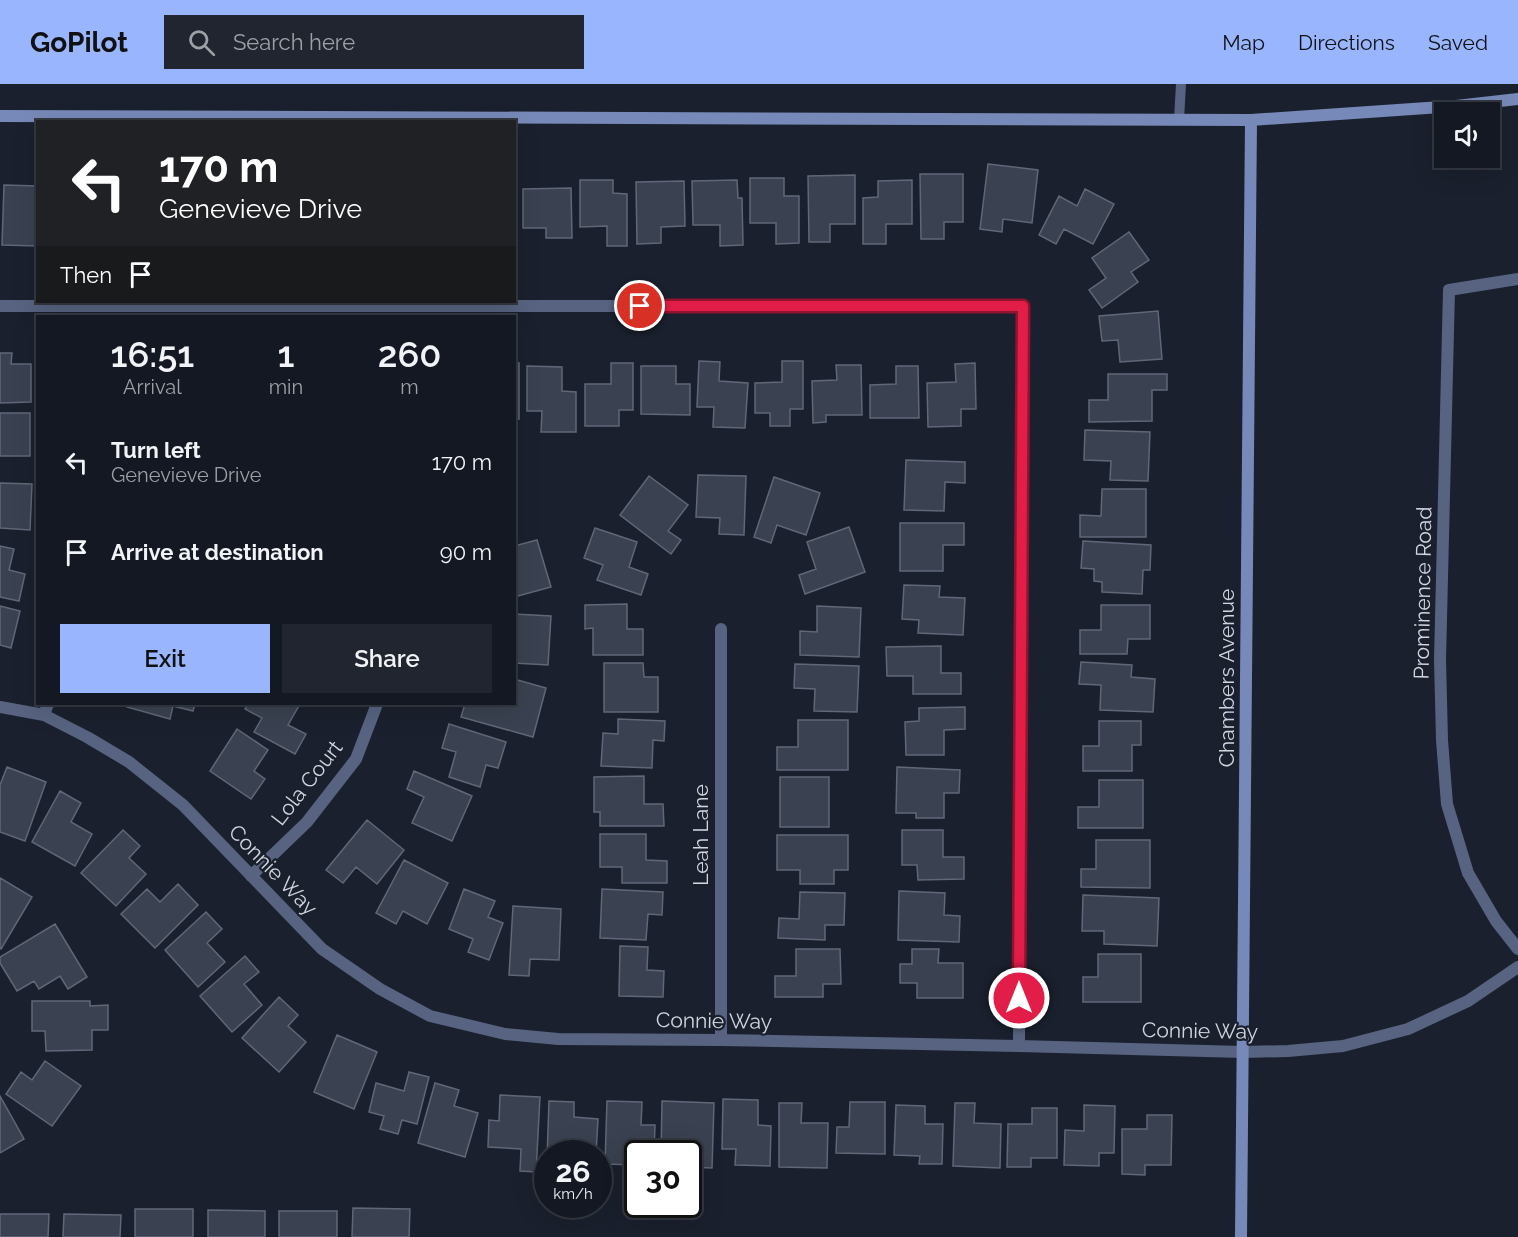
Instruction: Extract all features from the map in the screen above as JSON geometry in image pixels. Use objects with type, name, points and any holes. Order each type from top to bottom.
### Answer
[{"type":"street","points":[[0,116],[1251,120],[1456,106],[1518,99]]},
{"type":"street","name":"Chambers Avenue","points":[[1241,1237],[1251,120]]},
{"type":"street","name":"Prominence Road","points":[[1518,279],[1449,290],[1440,660],[1442,740],[1448,804],[1468,873],[1496,921],[1518,949]]},
{"type":"street","points":[[0,306],[89,311],[1023,306],[1019,1046]]},
{"type":"street","name":"Leah Lane","points":[[721,629],[721,1040]]},
{"type":"street","name":"Lola Court","points":[[250,876],[307,822],[356,759],[377,705]]},
{"type":"street","name":"Connie Way","points":[[0,708],[46,710],[129,762],[183,805],[322,949],[380,989],[430,1016],[505,1034],[558,1040],[721,1040],[1288,1052],[1343,1046],[1408,1029],[1468,1001],[1518,968]]},
{"type":"lane","points":[[1179,120],[1181,84]]},
{"type":"building","points":[[988,164],[1038,170],[1032,223],[1003,219],[1002,232],[980,229]]},
{"type":"building","points":[[920,174],[963,174],[963,222],[944,222],[944,239],[921,239]]},
{"type":"building","points":[[855,175],[855,224],[830,224],[830,242],[809,242],[808,176]]},
{"type":"building","points":[[750,178],[784,178],[784,196],[799,196],[799,243],[776,244],[776,223],[750,223]]},
{"type":"building","points":[[580,180],[613,180],[613,193],[627,194],[627,246],[607,246],[607,226],[580,227]]},
{"type":"building","points":[[737,180],[738,198],[742,198],[743,245],[720,246],[720,225],[693,225],[692,181]]},
{"type":"building","points":[[912,180],[912,224],[886,224],[886,244],[863,244],[863,198],[878,197],[878,181]]},
{"type":"building","points":[[684,181],[685,226],[661,227],[661,243],[637,244],[636,182]]},
{"type":"building","points":[[4,185],[36,186],[36,246],[2,245]]},
{"type":"building","points":[[571,188],[572,238],[546,238],[546,228],[523,228],[523,189]]},
{"type":"building","points":[[1085,189],[1114,204],[1093,244],[1064,229],[1056,244],[1039,235],[1059,196],[1077,206]]},
{"type":"building","points":[[1129,232],[1149,260],[1131,272],[1138,282],[1102,308],[1089,290],[1106,278],[1092,258]]},
{"type":"building","points":[[1158,311],[1162,359],[1120,362],[1118,340],[1102,341],[1099,316]]},
{"type":"building","points":[[0,353],[12,353],[11,364],[31,364],[31,402],[0,403]]},
{"type":"building","points":[[699,361],[720,362],[719,381],[748,383],[745,428],[713,427],[714,407],[697,407]]},
{"type":"building","points":[[782,361],[803,361],[803,409],[790,409],[790,426],[770,426],[770,413],[755,413],[755,383],[782,382]]},
{"type":"building","points":[[516,363],[519,363],[519,419],[516,419]]},
{"type":"building","points":[[611,363],[633,363],[633,410],[619,410],[619,426],[585,426],[585,384],[611,384]]},
{"type":"building","points":[[975,363],[976,409],[961,409],[961,426],[928,427],[927,383],[956,382],[955,364]]},
{"type":"building","points":[[836,365],[861,365],[862,415],[826,415],[826,422],[813,423],[812,381],[837,380]]},
{"type":"building","points":[[527,366],[562,367],[562,391],[576,392],[576,432],[541,432],[542,411],[527,411]]},
{"type":"building","points":[[641,366],[676,366],[676,384],[690,384],[690,415],[641,414]]},
{"type":"building","points":[[896,366],[918,366],[919,418],[870,418],[870,385],[896,384]]},
{"type":"building","points":[[1108,374],[1167,374],[1167,390],[1152,390],[1152,421],[1089,422],[1089,400],[1108,400]]},
{"type":"building","points":[[0,413],[30,413],[30,456],[0,456]]},
{"type":"building","points":[[1085,430],[1150,432],[1148,481],[1110,480],[1111,461],[1084,460]]},
{"type":"building","points":[[906,460],[965,462],[965,483],[945,482],[944,511],[904,510]]},
{"type":"building","points":[[698,475],[746,476],[744,535],[719,534],[720,518],[696,517]]},
{"type":"building","points":[[649,476],[688,505],[668,531],[681,540],[671,554],[620,515]]},
{"type":"building","points":[[774,477],[820,493],[806,535],[777,525],[771,543],[754,537]]},
{"type":"building","points":[[0,483],[32,484],[30,530],[0,528]]},
{"type":"building","points":[[1102,489],[1146,489],[1146,537],[1080,537],[1080,515],[1101,516]]},
{"type":"building","points":[[900,523],[964,523],[964,545],[943,545],[943,571],[900,571]]},
{"type":"building","points":[[849,527],[865,572],[805,594],[799,575],[816,569],[807,542]]},
{"type":"building","points":[[595,528],[637,542],[629,567],[648,574],[641,595],[597,580],[603,565],[584,558]]},
{"type":"building","points":[[537,540],[551,587],[516,596],[516,545]]},
{"type":"building","points":[[1083,541],[1151,545],[1150,570],[1143,570],[1142,594],[1102,592],[1102,582],[1094,581],[1094,569],[1081,568]]},
{"type":"building","points":[[0,546],[14,549],[9,570],[25,574],[19,601],[0,597]]},
{"type":"building","points":[[904,585],[940,586],[939,597],[965,598],[963,635],[918,633],[919,620],[902,619]]},
{"type":"building","points":[[627,604],[627,629],[643,629],[643,655],[593,655],[593,628],[585,629],[585,605]]},
{"type":"building","points":[[1101,605],[1150,605],[1150,639],[1128,639],[1127,654],[1080,654],[1080,630],[1101,630]]},
{"type":"building","points":[[0,606],[20,611],[11,648],[0,645]]},
{"type":"building","points":[[817,606],[861,608],[859,657],[800,655],[800,631],[817,632]]},
{"type":"building","points":[[516,614],[551,616],[548,665],[516,663]]},
{"type":"building","points":[[941,646],[941,673],[961,673],[961,694],[913,694],[913,676],[887,676],[886,647]]},
{"type":"building","points":[[1081,662],[1132,665],[1131,677],[1155,679],[1153,712],[1100,710],[1101,685],[1079,684]]},
{"type":"building","points":[[604,663],[643,663],[644,677],[658,677],[658,712],[604,712]]},
{"type":"building","points":[[795,664],[859,666],[857,712],[814,711],[815,689],[794,688]]},
{"type":"building","points":[[516,680],[546,688],[533,737],[461,717],[465,705],[516,705]]},
{"type":"building","points":[[128,705],[195,705],[193,711],[173,706],[170,719],[127,707]]},
{"type":"building","points":[[247,705],[299,705],[288,725],[306,734],[295,754],[254,732],[262,718],[245,709]]},
{"type":"building","points":[[965,707],[965,729],[944,730],[944,755],[906,755],[905,722],[919,721],[919,708]]},
{"type":"building","points":[[618,719],[665,721],[664,741],[653,740],[652,768],[601,766],[603,733],[618,734]]},
{"type":"building","points":[[798,720],[848,720],[848,770],[777,770],[777,747],[798,747]]},
{"type":"building","points":[[1099,721],[1141,721],[1141,745],[1132,745],[1132,771],[1083,771],[1083,746],[1099,746]]},
{"type":"building","points":[[449,724],[506,742],[498,768],[486,765],[480,787],[449,777],[456,752],[442,748]]},
{"type":"building","points":[[237,729],[268,750],[254,771],[265,779],[251,799],[210,771]]},
{"type":"building","points":[[7,767],[46,782],[25,841],[0,832],[0,785]]},
{"type":"building","points":[[897,767],[960,770],[959,793],[944,793],[944,818],[916,818],[916,813],[896,813]]},
{"type":"building","points":[[414,771],[472,796],[452,841],[412,823],[424,797],[407,789]]},
{"type":"building","points":[[644,776],[644,804],[663,804],[664,826],[600,826],[600,812],[594,812],[594,777]]},
{"type":"building","points":[[780,777],[829,777],[829,827],[780,827]]},
{"type":"building","points":[[1099,780],[1143,780],[1143,828],[1078,828],[1078,807],[1099,807]]},
{"type":"building","points":[[60,791],[81,803],[71,822],[92,834],[75,866],[32,842]]},
{"type":"building","points":[[367,820],[404,850],[377,884],[356,867],[343,883],[326,870]]},
{"type":"building","points":[[123,830],[140,846],[129,858],[146,874],[116,906],[81,873]]},
{"type":"building","points":[[902,830],[943,830],[943,857],[964,857],[964,879],[918,880],[917,865],[902,865]]},
{"type":"building","points":[[600,834],[646,834],[646,860],[667,861],[667,883],[622,883],[622,867],[600,867]]},
{"type":"building","points":[[777,835],[848,835],[848,870],[834,870],[834,884],[800,884],[800,870],[777,870]]},
{"type":"building","points":[[1096,840],[1150,840],[1150,888],[1081,887],[1081,869],[1096,869]]},
{"type":"building","points":[[404,860],[448,883],[427,924],[403,911],[396,924],[376,913]]},
{"type":"building","points":[[0,878],[32,897],[1,949],[0,948]]},
{"type":"building","points":[[178,884],[198,905],[155,948],[121,914],[147,889],[160,902]]},
{"type":"building","points":[[464,889],[495,901],[488,917],[503,923],[489,960],[468,952],[473,939],[449,929]]},
{"type":"building","points":[[602,889],[663,892],[662,915],[648,914],[646,940],[600,938]]},
{"type":"building","points":[[899,891],[945,893],[944,915],[960,916],[959,942],[898,940]]},
{"type":"building","points":[[800,892],[845,893],[844,925],[825,925],[825,940],[778,938],[779,918],[799,919]]},
{"type":"building","points":[[1083,895],[1159,898],[1157,946],[1104,944],[1104,931],[1082,931]]},
{"type":"building","points":[[513,906],[561,909],[559,960],[530,959],[529,976],[509,975]]},
{"type":"building","points":[[206,912],[222,929],[207,943],[225,962],[198,987],[165,950]]},
{"type":"building","points":[[55,924],[87,977],[68,989],[60,976],[39,989],[34,981],[17,991],[0,963],[0,957]]},
{"type":"building","points":[[620,946],[648,947],[647,970],[664,971],[663,997],[619,996]]},
{"type":"building","points":[[796,949],[840,949],[841,984],[823,984],[823,997],[775,997],[775,976],[796,976]]},
{"type":"building","points":[[912,949],[939,949],[938,963],[963,963],[963,998],[917,998],[917,983],[900,983],[900,964],[912,964]]},
{"type":"building","points":[[1098,954],[1141,954],[1141,1002],[1083,1002],[1083,977],[1098,977]]},
{"type":"building","points":[[245,956],[259,972],[244,984],[262,1005],[232,1032],[200,996]]},
{"type":"building","points":[[279,997],[298,1015],[288,1026],[306,1042],[279,1072],[242,1038]]},
{"type":"building","points":[[32,1001],[90,1001],[90,1006],[108,1005],[108,1030],[92,1030],[92,1050],[46,1051],[45,1031],[32,1031]]},
{"type":"building","points":[[337,1035],[377,1052],[354,1109],[314,1092]]},
{"type":"building","points":[[45,1061],[81,1086],[52,1126],[6,1094],[21,1072],[32,1080]]},
{"type":"building","points":[[409,1072],[429,1077],[417,1124],[402,1120],[398,1134],[380,1129],[384,1116],[369,1112],[376,1083],[404,1091]]},
{"type":"building","points":[[435,1083],[459,1090],[454,1106],[478,1113],[465,1157],[418,1143]]},
{"type":"building","points":[[500,1095],[540,1097],[538,1140],[534,1140],[534,1172],[520,1171],[521,1149],[488,1147],[489,1120],[499,1121]]},
{"type":"building","points":[[0,1096],[24,1139],[0,1153]]},
{"type":"building","points":[[723,1099],[758,1100],[758,1125],[771,1126],[770,1166],[735,1165],[736,1149],[722,1149]]},
{"type":"building","points":[[549,1101],[574,1102],[574,1117],[598,1119],[597,1140],[548,1140]]},
{"type":"building","points":[[607,1101],[642,1102],[641,1125],[655,1125],[654,1140],[624,1140],[624,1165],[612,1164],[612,1140],[606,1140]]},
{"type":"building","points":[[662,1101],[714,1103],[712,1168],[702,1168],[702,1140],[661,1140]]},
{"type":"building","points":[[850,1102],[885,1102],[885,1154],[836,1153],[837,1127],[849,1127]]},
{"type":"building","points":[[779,1103],[802,1103],[801,1123],[828,1123],[827,1168],[779,1167]]},
{"type":"building","points":[[955,1103],[975,1103],[974,1123],[1001,1124],[1000,1168],[953,1166]]},
{"type":"building","points":[[896,1105],[925,1106],[925,1124],[943,1124],[942,1164],[919,1164],[920,1156],[894,1155]]},
{"type":"building","points":[[1084,1105],[1115,1106],[1114,1153],[1099,1153],[1099,1166],[1064,1165],[1065,1130],[1084,1131]]},
{"type":"building","points":[[1032,1108],[1057,1108],[1057,1158],[1031,1158],[1031,1167],[1007,1167],[1008,1124],[1032,1124]]},
{"type":"building","points":[[1147,1115],[1172,1115],[1171,1165],[1145,1165],[1145,1175],[1122,1174],[1122,1129],[1147,1129]]},
{"type":"building","points":[[353,1208],[410,1209],[409,1237],[352,1237]]},
{"type":"building","points":[[135,1209],[193,1209],[193,1237],[135,1237]]},
{"type":"building","points":[[208,1210],[265,1211],[265,1237],[208,1237]]},
{"type":"building","points":[[279,1211],[337,1211],[337,1237],[279,1237]]},
{"type":"building","points":[[0,1214],[49,1214],[48,1237],[0,1237]]},
{"type":"building","points":[[64,1214],[121,1215],[120,1237],[63,1237]]},
{"type":"route","points":[[640,306],[1023,306],[1019,998]]}]
